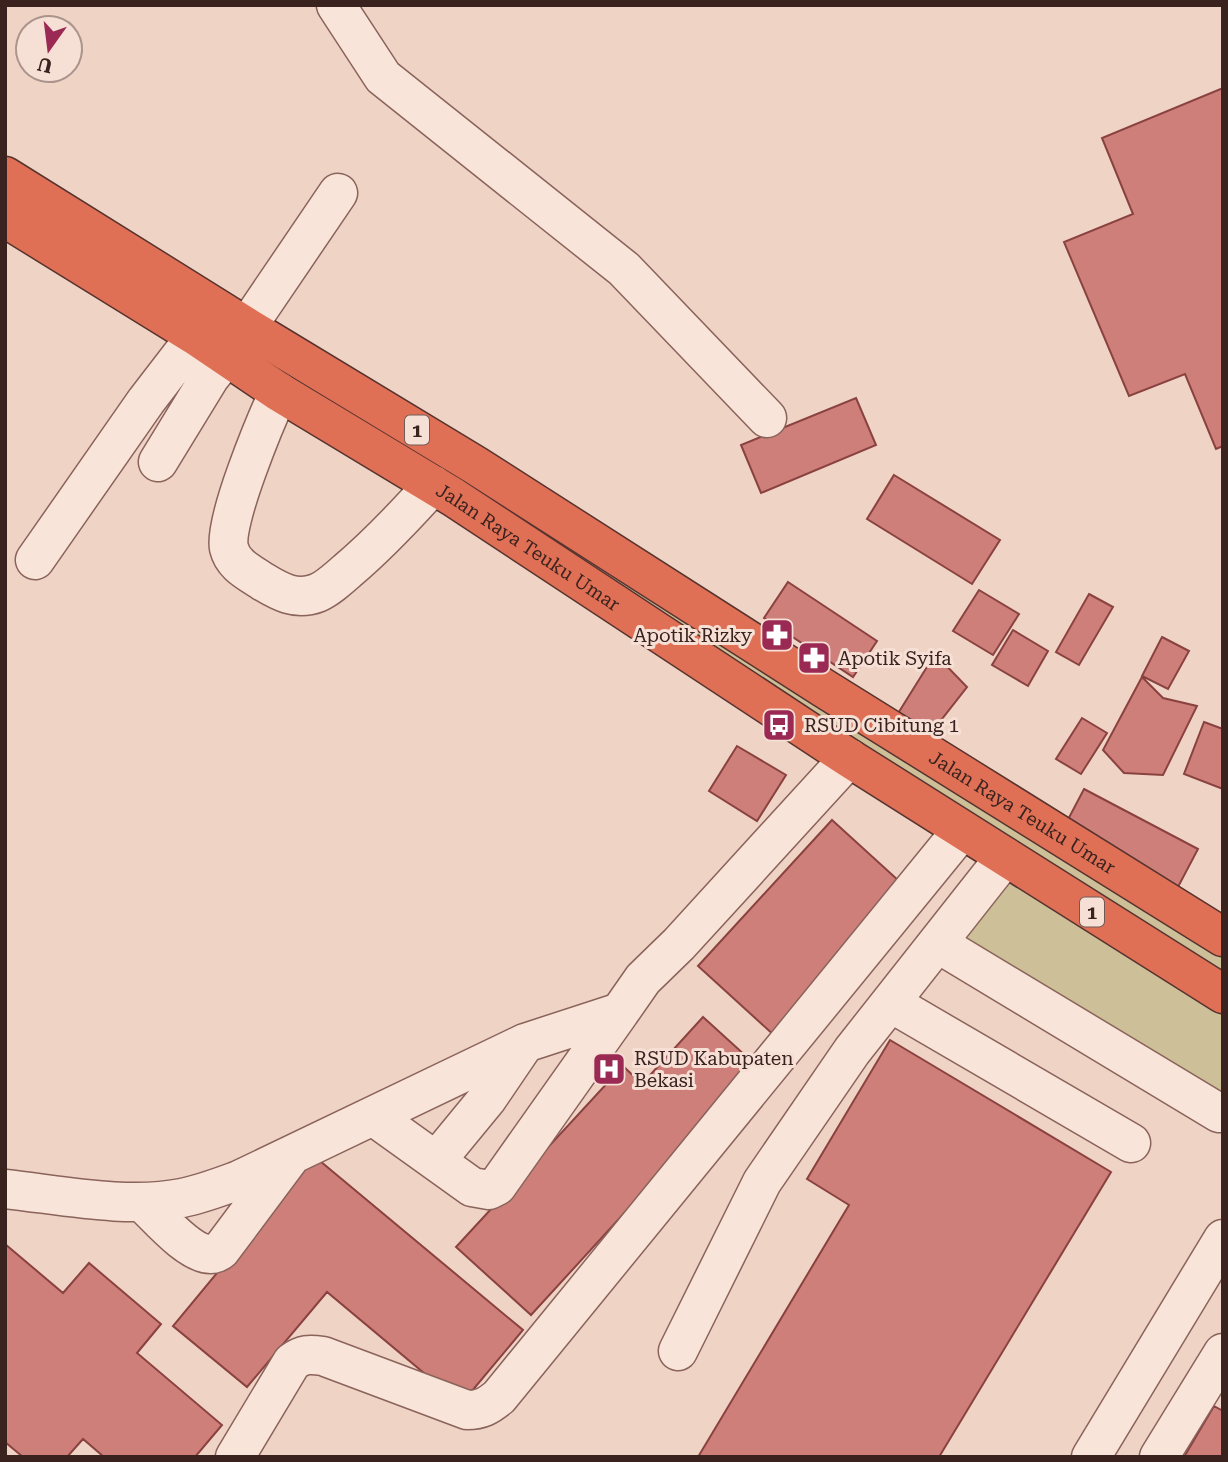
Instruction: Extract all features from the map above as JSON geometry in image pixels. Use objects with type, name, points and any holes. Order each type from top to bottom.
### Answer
[{"type":"highway","name":"Jalan Raya Teuku Umar","points":[[5,176],[237,342],[458,455],[1223,937]]},
{"type":"highway","name":"Jalan Raya Teuku Umar","points":[[5,218],[196,336],[237,342],[279,392],[433,485],[849,758],[1223,994]]},
{"type":"highway","points":[[433,485],[458,455]]},
{"type":"highway","points":[[849,758],[880,722]]},
{"type":"street","points":[[335,5],[383,77],[624,269],[767,418]]},
{"type":"street","points":[[158,462],[210,377],[237,342],[338,193]]},
{"type":"street","points":[[35,560],[146,401],[196,336]]},
{"type":"street","points":[[279,392],[266,419],[235,505],[229,530],[229,548],[238,565],[282,593],[299,597],[318,593],[372,549],[433,485]]},
{"type":"street","points":[[373,1116],[472,1187],[481,1191],[497,1186],[643,979],[679,944],[849,758]]},
{"type":"street","points":[[235,1457],[292,1362],[301,1355],[323,1356],[467,1410],[479,1410],[489,1406],[962,830]]},
{"type":"street","points":[[678,1351],[762,1182],[852,1051],[1005,857]]},
{"type":"street","points":[[937,943],[1219,1113]]},
{"type":"street","points":[[891,1003],[1131,1143]]},
{"type":"street","points":[[5,1189],[142,1202],[181,1198],[210,1191],[239,1180],[525,1043],[620,1012]]},
{"type":"street","points":[[436,1161],[487,1099],[525,1043]]},
{"type":"street","points":[[142,1202],[189,1245],[212,1255],[221,1250],[292,1155]]},
{"type":"street","points":[[1091,1457],[1223,1239]]},
{"type":"street","points":[[1159,1457],[1212,1393],[1223,1353]]},
{"type":"shaded area","points":[[247,327],[1223,937],[1223,1115],[937,943],[1004,858],[279,392]]},
{"type":"building","points":[[1223,88],[1223,446],[1216,449],[1185,374],[1129,396],[1064,242],[1133,214],[1102,138]]},
{"type":"building","points":[[856,398],[876,445],[761,493],[741,445]]},
{"type":"building","points":[[894,475],[1000,540],[972,584],[867,519]]},
{"type":"building","points":[[788,582],[877,641],[853,677],[764,618]]},
{"type":"building","points":[[979,590],[1019,614],[993,655],[953,631]]},
{"type":"building","points":[[1089,594],[1113,607],[1079,665],[1056,652]]},
{"type":"building","points":[[1013,630],[1048,651],[1028,686],[992,665]]},
{"type":"building","points":[[1162,637],[1189,651],[1168,689],[1142,676]]},
{"type":"building","points":[[935,654],[967,687],[927,738],[897,715]]},
{"type":"building","points":[[1142,677],[1163,698],[1197,706],[1163,775],[1124,773],[1103,750]]},
{"type":"building","points":[[1082,718],[1107,733],[1081,774],[1056,759]]},
{"type":"building","points":[[1204,722],[1223,729],[1223,789],[1184,774]]},
{"type":"building","points":[[737,746],[786,775],[757,821],[709,791]]},
{"type":"building","points":[[1084,789],[1198,849],[1178,887],[1064,827]]},
{"type":"building","points":[[832,820],[910,891],[776,1037],[698,966]]},
{"type":"building","points":[[703,1017],[758,1067],[531,1315],[456,1247],[623,1066],[642,1084]]},
{"type":"building","points":[[890,1040],[1111,1172],[939,1457],[698,1457],[849,1205],[807,1179]]},
{"type":"building","points":[[314,1156],[523,1330],[461,1404],[327,1292],[247,1387],[173,1326]]},
{"type":"building","points":[[5,1244],[63,1293],[89,1263],[161,1324],[137,1353],[222,1425],[195,1457],[104,1457],[83,1439],[67,1457],[23,1457],[5,1442]]},
{"type":"building","points":[[1214,1406],[1223,1411],[1223,1457],[1184,1457]]},
{"type":"place","name":"Apotik Rizky","points":[[777,635]]},
{"type":"place","name":"Apotik Syifa","points":[[814,658]]},
{"type":"place","name":"RSUD Cibitung 1","points":[[779,725]]},
{"type":"place","name":"RSUD Kabupaten Bekasi","points":[[609,1069]]}]
